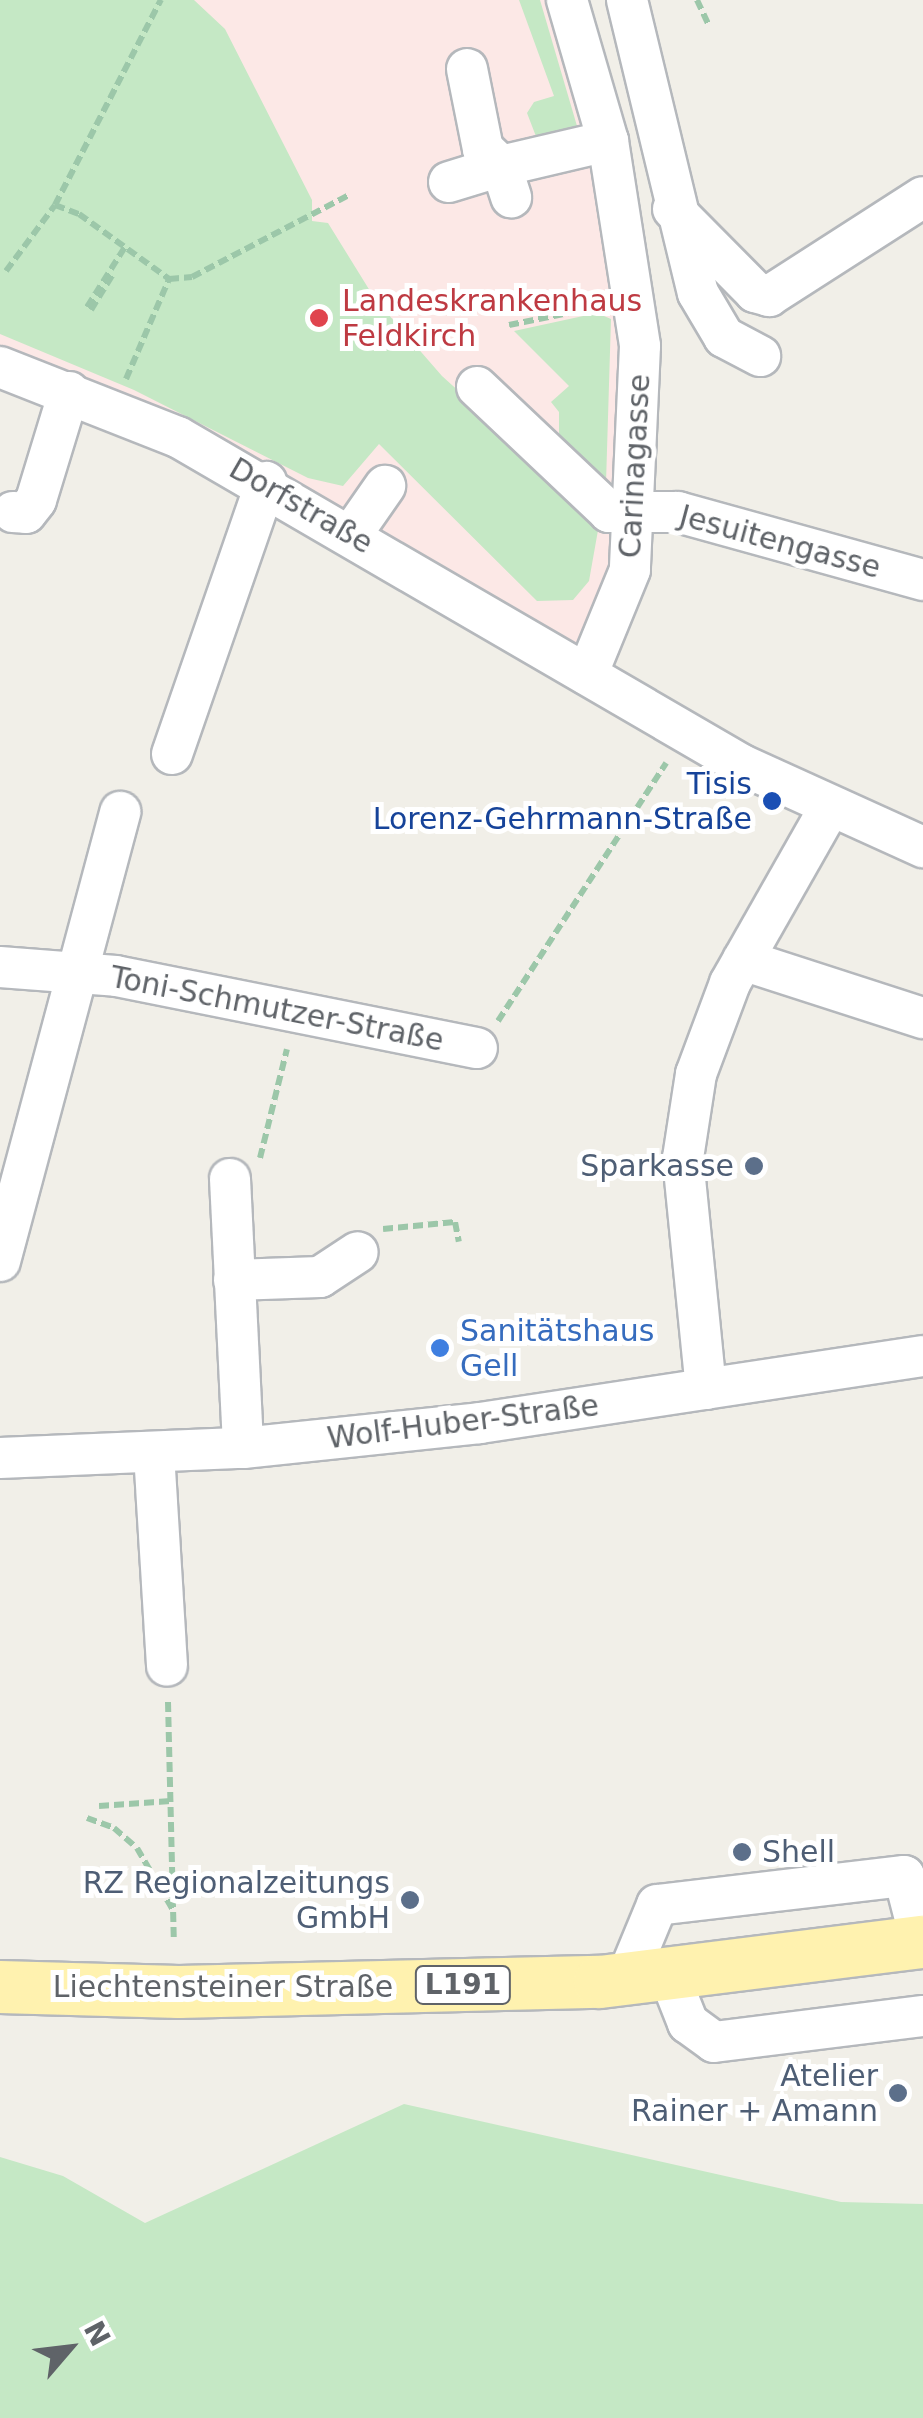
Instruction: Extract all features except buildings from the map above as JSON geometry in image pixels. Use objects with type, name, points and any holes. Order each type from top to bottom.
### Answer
[{"type":"main road","name":"Liechtensteiner Straße","points":[[0,1987],[179,1992],[648,1978],[922,1942]]},
{"type":"street","name":"Carinagasse","points":[[567,0],[608,141],[640,346],[637,512],[620,607],[587,675]]},
{"type":"street","points":[[627,0],[673,210],[714,323],[736,347],[760,356]]},
{"type":"street","points":[[467,69],[483,150],[506,182]]},
{"type":"street","points":[[449,182],[506,182],[608,141]]},
{"type":"street","points":[[673,210],[755,292],[769,296],[923,197]]},
{"type":"street","name":"Dorfstraße","points":[[0,367],[131,414],[266,482],[587,675]]},
{"type":"street","name":"Jesuitengasse","points":[[477,387],[609,512],[709,519],[923,580]]},
{"type":"street","points":[[13,512],[26,513],[36,500],[69,392]]},
{"type":"street","points":[[172,754],[266,482]]},
{"type":"street","points":[[350,535],[385,486]]},
{"type":"street","points":[[587,675],[742,765],[923,847]]},
{"type":"street","points":[[706,1390],[683,1158],[696,1074],[743,960],[830,806]]},
{"type":"street","name":"Toni-Schmutzer-Straße","points":[[0,1261],[120,812]]},
{"type":"street","points":[[743,960],[923,1018]]},
{"type":"street","name":"Toni-Schmutzer-Straße","points":[[0,967],[76,972],[477,1048]]},
{"type":"street","points":[[230,1178],[243,1448]]},
{"type":"street","points":[[234,1280],[320,1277],[358,1252]]},
{"type":"street","name":"Wolf-Huber-Straße","points":[[0,1458],[243,1448],[706,1390],[923,1356]]},
{"type":"street","points":[[154,1453],[167,1666]]},
{"type":"street","points":[[922,1942],[904,1876],[657,1905],[648,1978],[688,2023],[714,2042],[923,2016]]},
{"type":"path","points":[[6,271],[55,205],[161,0]]},
{"type":"path","points":[[697,0],[709,26]]},
{"type":"path","points":[[55,205],[169,279],[192,277],[351,194]]},
{"type":"path","points":[[114,274],[89,308],[125,247]]},
{"type":"path","points":[[132,365],[169,279]]},
{"type":"path","points":[[509,326],[591,308],[614,310]]},
{"type":"path","points":[[477,1048],[675,750]]},
{"type":"path","points":[[230,1178],[257,1170],[296,1015]]},
{"type":"path","points":[[358,1252],[388,1225],[455,1222],[459,1242]]},
{"type":"path","points":[[167,1666],[174,1941]]},
{"type":"path","points":[[98,1806],[170,1800]]},
{"type":"path","points":[[86,1818],[114,1828],[136,1848],[173,1911]]},
{"type":"shaded area","name":"Landeskrankenhaus Feldkirch","points":[[0,0],[568,0],[617,179],[637,512],[587,672],[0,365]]},
{"type":"green space","points":[[0,0],[194,0],[225,29],[312,200],[312,221],[328,223],[375,299],[442,376],[600,519],[589,581],[573,600],[537,601],[379,444],[343,486],[308,478],[134,390],[0,334]]},
{"type":"green space","points":[[519,0],[540,0],[577,126],[537,139],[527,113],[534,102],[554,96]]},
{"type":"green space","points":[[597,313],[611,319],[606,483],[559,449],[559,412],[551,402],[569,386],[514,331]]},
{"type":"green space","points":[[404,2104],[841,2202],[923,2204],[923,2418],[0,2418],[0,2157],[63,2176],[145,2223]]},
{"type":"place","name":"Landeskrankenhaus Feldkirch","points":[[319,318]]},
{"type":"place","name":"Tisis Lorenz-Gehrmann-Straße","points":[[772,801]]},
{"type":"place","name":"Sparkasse","points":[[754,1166]]},
{"type":"place","name":"Sanitätshaus Gell","points":[[440,1348]]},
{"type":"place","name":"Shell","points":[[742,1852]]},
{"type":"place","name":"RZ Regionalzeitungs GmbH","points":[[410,1900]]},
{"type":"place","name":"Atelier Rainer + Amann","points":[[898,2093]]}]
